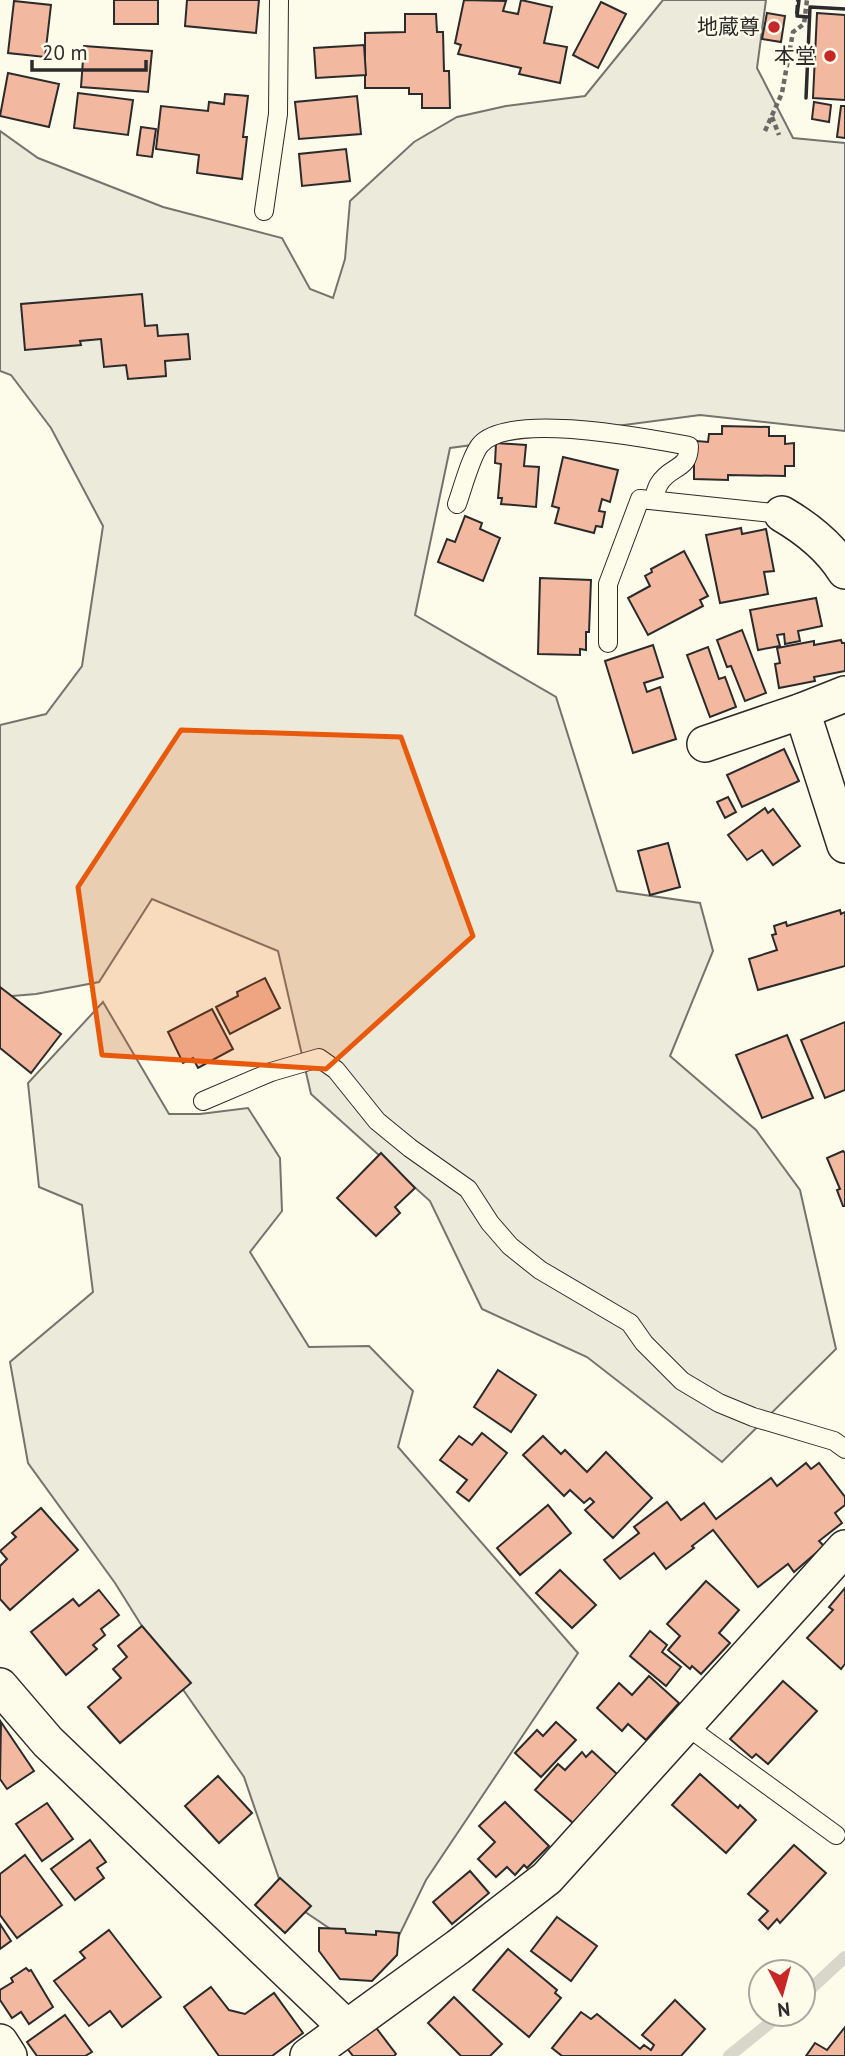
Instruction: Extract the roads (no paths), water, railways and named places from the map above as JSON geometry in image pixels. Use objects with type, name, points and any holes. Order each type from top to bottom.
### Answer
[{"type":"street","points":[[782,514],[807,529],[845,571]]},
{"type":"street","points":[[705,744],[845,694]]},
{"type":"street","points":[[802,711],[845,845]]},
{"type":"street","points":[[308,2056],[458,1947],[547,1878],[845,1548]]},
{"type":"street","points":[[0,1686],[48,1742],[346,2027]]},
{"type":"street","points":[[0,2042],[9,2056]]},
{"type":"lane","points":[[264,211],[278,114],[279,0]]},
{"type":"lane","points":[[457,504],[479,446],[491,436],[513,430],[554,428],[689,446],[689,456],[685,462],[669,472],[659,484],[653,500]]},
{"type":"lane","points":[[608,643],[608,584],[640,499],[782,514]]},
{"type":"lane","points":[[203,1101],[271,1072],[318,1058],[336,1070],[377,1121],[468,1189],[510,1246],[540,1269],[630,1323],[644,1343],[682,1381],[719,1403],[753,1417],[834,1441],[845,1450]]},
{"type":"lane","points":[[685,1725],[835,1835]]},
{"type":"waterway","points":[[817,1983],[845,1957]]},
{"type":"waterway","points":[[729,2056],[764,2028]]},
{"type":"place","name":"地蔵尊","points":[[774,27]]},
{"type":"place","name":"本堂","points":[[830,56]]}]
